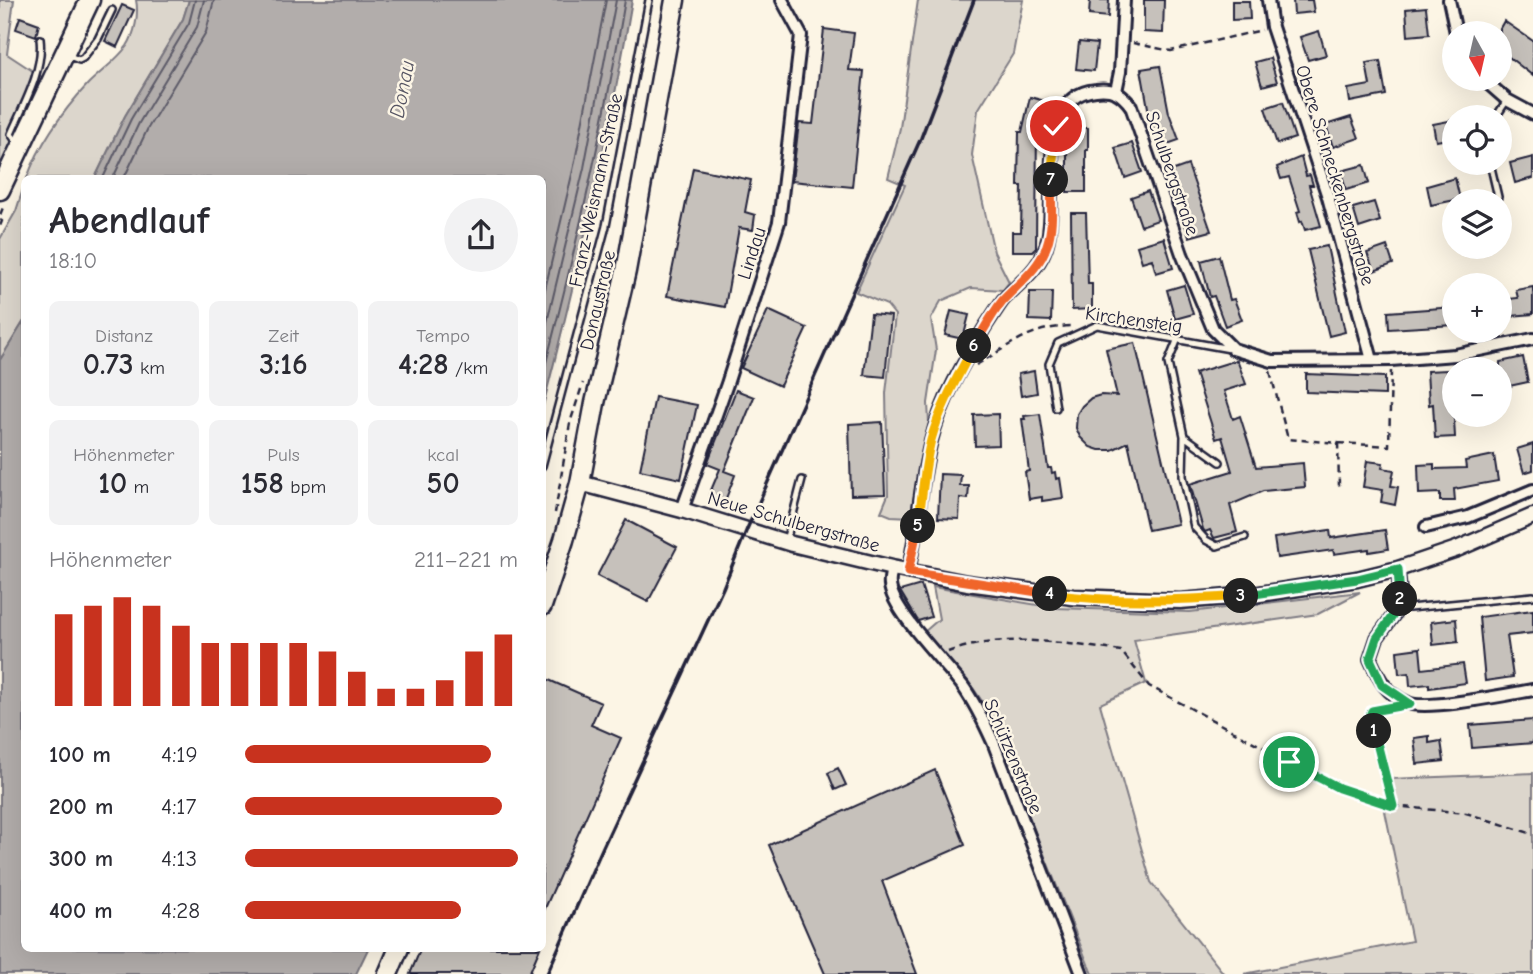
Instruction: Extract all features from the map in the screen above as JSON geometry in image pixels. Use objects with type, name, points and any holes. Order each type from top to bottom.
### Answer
[{"type":"main road","points":[[0,190],[90,0]]},
{"type":"main road","name":"Donaustraße","points":[[546,594],[580,483],[595,403],[626,271],[675,0]]},
{"type":"main road","points":[[388,974],[397,952]]},
{"type":"street","name":"Lindau","points":[[682,510],[727,384],[779,222],[801,35],[782,0]]},
{"type":"street","points":[[908,572],[931,442],[958,375],[1001,302],[1036,266],[1048,243],[1052,166],[1059,116],[1067,103],[1088,90],[1116,91],[1120,72],[1124,0]]},
{"type":"street","name":"Obere Schneckenbergstraße","points":[[1268,0],[1272,27],[1328,197],[1372,360]]},
{"type":"street","points":[[1449,0],[1453,21]]},
{"type":"street","name":"Schulbergstraße","points":[[1116,91],[1131,106],[1182,254],[1213,330],[1233,349]]},
{"type":"street","points":[[1497,91],[1533,114]]},
{"type":"street","points":[[1233,349],[1267,359],[1391,360],[1455,355],[1533,339]]},
{"type":"street","name":"Neue Schulbergstraße","points":[[580,483],[682,510],[786,542],[908,572],[1073,597],[1180,601],[1253,595],[1357,579],[1398,569],[1457,549],[1533,516]]},
{"type":"street","points":[[1426,527],[1468,517],[1533,490]]},
{"type":"street","name":"Schützenstraße","points":[[892,568],[890,586],[895,598],[910,623],[963,686],[987,730],[1082,974]]},
{"type":"street","points":[[1398,569],[1401,604],[1377,638],[1370,659],[1382,685],[1410,704],[1436,704],[1533,690]]},
{"type":"lane","name":"Franz-Weismann-Straße","points":[[546,451],[606,226],[649,0]]},
{"type":"lane","points":[[65,54],[79,60],[83,58],[98,38],[112,10]]},
{"type":"lane","points":[[20,147],[11,134],[37,65],[40,39]]},
{"type":"lane","points":[[1504,105],[1507,100]]},
{"type":"lane","points":[[1056,408],[1049,364],[1058,343],[1097,326]]},
{"type":"lane","name":"Kirchensteig","points":[[1097,326],[1233,349]]},
{"type":"lane","points":[[1177,341],[1168,363],[1184,436],[1183,476],[1194,527],[1206,540],[1217,545],[1245,537]]},
{"type":"lane","points":[[1184,436],[1220,462]]},
{"type":"lane","points":[[786,542],[802,480]]},
{"type":"lane","points":[[1401,604],[1409,608],[1533,596]]},
{"type":"path","points":[[1121,39],[1171,51],[1189,49],[1272,27]]},
{"type":"path","points":[[0,220],[0,226]]},
{"type":"path","name":"Kirchensteig","points":[[958,375],[1030,332],[1051,327],[1097,326]]},
{"type":"path","points":[[1267,359],[1288,439],[1389,446],[1391,360]]},
{"type":"path","points":[[1338,443],[1339,486]]},
{"type":"path","points":[[947,652],[972,643],[996,640],[1051,642],[1121,651],[1149,686],[1339,788],[1393,806],[1465,813],[1533,834]]},
{"type":"path","points":[[1393,806],[1370,716],[1372,711],[1378,708],[1391,709],[1410,704]]},
{"type":"shaded area","points":[[0,0],[14,0],[7,54],[42,77],[0,169]]},
{"type":"shaded area","points":[[136,0],[189,0],[183,19],[125,116],[96,175],[28,175],[45,140],[69,106],[127,46],[136,24]]},
{"type":"shaded area","points":[[918,0],[1023,0],[1013,54],[978,110],[972,155],[994,252],[1009,282],[1003,290],[971,288],[941,301],[931,319],[936,350],[928,403],[929,423],[918,467],[911,517],[891,516],[881,512],[888,495],[886,393],[895,315],[887,305],[856,292],[905,185],[888,178],[900,128]]},
{"type":"shaded area","points":[[21,195],[21,326],[0,360],[0,239],[16,211]]},
{"type":"shaded area","points":[[933,587],[1055,608],[1190,612],[1360,592],[1318,614],[1134,640],[1146,683],[1100,704],[1151,882],[1224,974],[1092,974],[984,704],[969,682],[924,632],[939,619]]},
{"type":"shaded area","points":[[1533,773],[1533,974],[1244,974],[1412,941],[1385,811],[1390,779]]},
{"type":"water","name":"Donau","points":[[189,0],[632,0],[592,204],[546,394],[546,175],[96,175],[125,116],[183,19]]},
{"type":"water","points":[[21,326],[21,952],[367,952],[356,974],[0,974],[0,360]]},
{"type":"building","points":[[1090,0],[1109,0],[1108,17],[1089,15]]},
{"type":"building","points":[[1144,0],[1164,0],[1163,33],[1144,32]]},
{"type":"building","points":[[1293,0],[1312,0],[1314,12],[1294,14]]},
{"type":"building","points":[[1232,1],[1249,1],[1250,19],[1232,20]]},
{"type":"building","points":[[122,5],[134,10],[117,47],[105,41]]},
{"type":"building","points":[[1426,7],[1429,34],[1408,36],[1406,9]]},
{"type":"building","points":[[20,17],[39,24],[36,36],[16,29]]},
{"type":"building","points":[[1512,27],[1533,41],[1533,76],[1512,59]]},
{"type":"building","points":[[824,29],[854,33],[849,70],[864,71],[852,187],[792,181],[799,123],[813,124]]},
{"type":"building","points":[[1319,31],[1326,55],[1308,60],[1300,37]]},
{"type":"building","points":[[1079,42],[1097,44],[1094,71],[1076,69]]},
{"type":"building","points":[[1270,58],[1277,82],[1262,86],[1255,62]]},
{"type":"building","points":[[1380,61],[1386,95],[1350,102],[1348,89],[1370,85],[1366,63]]},
{"type":"building","points":[[1160,66],[1169,113],[1179,140],[1159,147],[1150,119],[1141,69]]},
{"type":"building","points":[[1030,97],[1045,101],[1041,120],[1037,120],[1036,248],[1033,251],[1012,251],[1012,232],[1021,232],[1019,132],[1022,132]]},
{"type":"building","points":[[1283,102],[1295,138],[1277,144],[1265,108]]},
{"type":"building","points":[[1351,117],[1359,138],[1333,147],[1326,125]]},
{"type":"building","points":[[1442,122],[1442,140],[1436,141],[1433,124]]},
{"type":"building","points":[[1071,128],[1088,128],[1086,192],[1067,192],[1067,150],[1062,150],[1062,141],[1063,135],[1071,135]]},
{"type":"building","points":[[1132,143],[1142,172],[1125,178],[1115,148]]},
{"type":"building","points":[[1301,157],[1306,176],[1310,175],[1313,185],[1309,185],[1321,226],[1305,230],[1302,221],[1300,222],[1297,212],[1300,211],[1289,177],[1281,179],[1277,167]]},
{"type":"building","points":[[1533,157],[1533,178],[1515,183],[1512,162]]},
{"type":"building","points":[[1188,165],[1211,231],[1189,237],[1182,216],[1186,215],[1171,171]]},
{"type":"building","points":[[1364,165],[1369,183],[1346,190],[1341,171]]},
{"type":"building","points":[[693,168],[751,180],[745,212],[755,215],[753,230],[739,228],[725,307],[667,296]]},
{"type":"building","points":[[1455,178],[1458,189],[1442,189],[1442,203],[1431,205],[1427,186]]},
{"type":"building","points":[[1148,191],[1158,220],[1141,226],[1131,197]]},
{"type":"building","points":[[1374,202],[1380,221],[1359,228],[1353,208]]},
{"type":"building","points":[[1071,213],[1086,213],[1088,284],[1092,284],[1092,309],[1072,310]]},
{"type":"building","points":[[1164,238],[1173,268],[1156,273],[1152,259],[1142,262],[1137,246]]},
{"type":"building","points":[[1327,246],[1345,332],[1329,336],[1308,250]]},
{"type":"building","points":[[1387,246],[1393,264],[1374,271],[1367,253]]},
{"type":"building","points":[[1219,256],[1230,300],[1234,299],[1242,320],[1225,326],[1214,296],[1210,297],[1201,261]]},
{"type":"building","points":[[1184,285],[1193,314],[1175,319],[1167,290]]},
{"type":"building","points":[[1533,287],[1533,314],[1512,316],[1512,299],[1518,298],[1516,290]]},
{"type":"building","points":[[1030,292],[1052,292],[1051,321],[1029,320]]},
{"type":"building","points":[[1442,308],[1442,326],[1389,329],[1388,312]]},
{"type":"building","points":[[768,310],[807,328],[780,386],[741,368]]},
{"type":"building","points":[[951,311],[969,315],[963,339],[945,335]]},
{"type":"building","points":[[871,314],[891,316],[885,377],[864,375]]},
{"type":"building","points":[[1135,343],[1178,524],[1148,530],[1128,442],[1112,450],[1099,450],[1090,447],[1080,437],[1076,428],[1077,414],[1091,398],[1101,395],[1117,396],[1106,349]]},
{"type":"building","points":[[1523,357],[1528,382],[1512,385],[1512,359]]},
{"type":"building","points":[[1237,360],[1246,384],[1224,391],[1233,419],[1240,416],[1256,467],[1303,463],[1305,487],[1263,491],[1230,505],[1237,532],[1214,538],[1210,530],[1205,532],[1203,529],[1190,484],[1232,471],[1222,437],[1216,439],[1195,373]]},
{"type":"building","points":[[1442,370],[1442,427],[1454,427],[1455,437],[1435,438],[1427,371]]},
{"type":"building","points":[[1034,371],[1037,393],[1021,396],[1018,374]]},
{"type":"building","points":[[1306,374],[1385,377],[1385,395],[1306,392]]},
{"type":"building","points":[[736,390],[754,397],[724,471],[735,475],[725,501],[709,495],[720,469],[707,464]]},
{"type":"building","points":[[655,397],[697,405],[681,479],[640,470]]},
{"type":"building","points":[[998,414],[999,445],[975,446],[974,415]]},
{"type":"building","points":[[1040,414],[1048,468],[1051,468],[1052,473],[1055,472],[1056,479],[1060,478],[1063,498],[1042,501],[1042,497],[1029,499],[1025,472],[1029,471],[1022,419],[1025,419],[1024,416]]},
{"type":"building","points":[[882,422],[885,494],[851,495],[849,424]]},
{"type":"building","points":[[1533,444],[1533,470],[1524,473],[1517,449]]},
{"type":"building","points":[[1494,455],[1498,481],[1454,489],[1455,501],[1440,501],[1440,493],[1419,494],[1418,465],[1434,464],[1434,469],[1466,468],[1465,461]]},
{"type":"building","points":[[1367,461],[1383,463],[1382,468],[1394,470],[1391,486],[1398,487],[1395,505],[1381,502],[1383,490],[1363,487]]},
{"type":"building","points":[[940,474],[961,475],[960,486],[969,486],[968,499],[960,498],[959,519],[938,518]]},
{"type":"building","points":[[626,520],[677,547],[648,602],[597,576]]},
{"type":"building","points":[[1330,530],[1331,538],[1385,530],[1388,549],[1334,554],[1333,550],[1277,558],[1274,538]]},
{"type":"building","points":[[921,585],[931,617],[918,621],[900,591]]},
{"type":"building","points":[[1533,610],[1533,633],[1507,636],[1513,677],[1485,681],[1479,617]]},
{"type":"building","points":[[1456,619],[1458,642],[1433,645],[1431,622]]},
{"type":"building","points":[[1420,648],[1422,669],[1463,664],[1466,683],[1429,688],[1429,684],[1410,686],[1409,673],[1399,674],[1397,651]]},
{"type":"building","points":[[546,679],[601,703],[591,725],[621,738],[546,906]]},
{"type":"building","points":[[1533,720],[1533,743],[1472,748],[1470,725]]},
{"type":"building","points":[[1429,736],[1429,743],[1441,741],[1444,761],[1417,764],[1414,738]]},
{"type":"building","points":[[838,768],[846,785],[835,790],[828,773]]},
{"type":"building","points":[[935,770],[965,845],[882,881],[917,974],[825,974],[769,845]]},
{"type":"building","points":[[419,952],[538,952],[529,974],[410,974]]},
{"type":"railway","points":[[547,974],[723,588],[921,138],[974,0]]},
{"type":"route","points":[[1056,126],[1048,243],[1036,266],[1001,302],[986,325],[941,412],[926,466],[908,572],[1073,597],[1180,601],[1253,595],[1357,579],[1398,569],[1401,604],[1377,638],[1370,659],[1382,685],[1410,704],[1391,709],[1378,708],[1372,711],[1370,716],[1393,806],[1339,788],[1289,762]]}]
